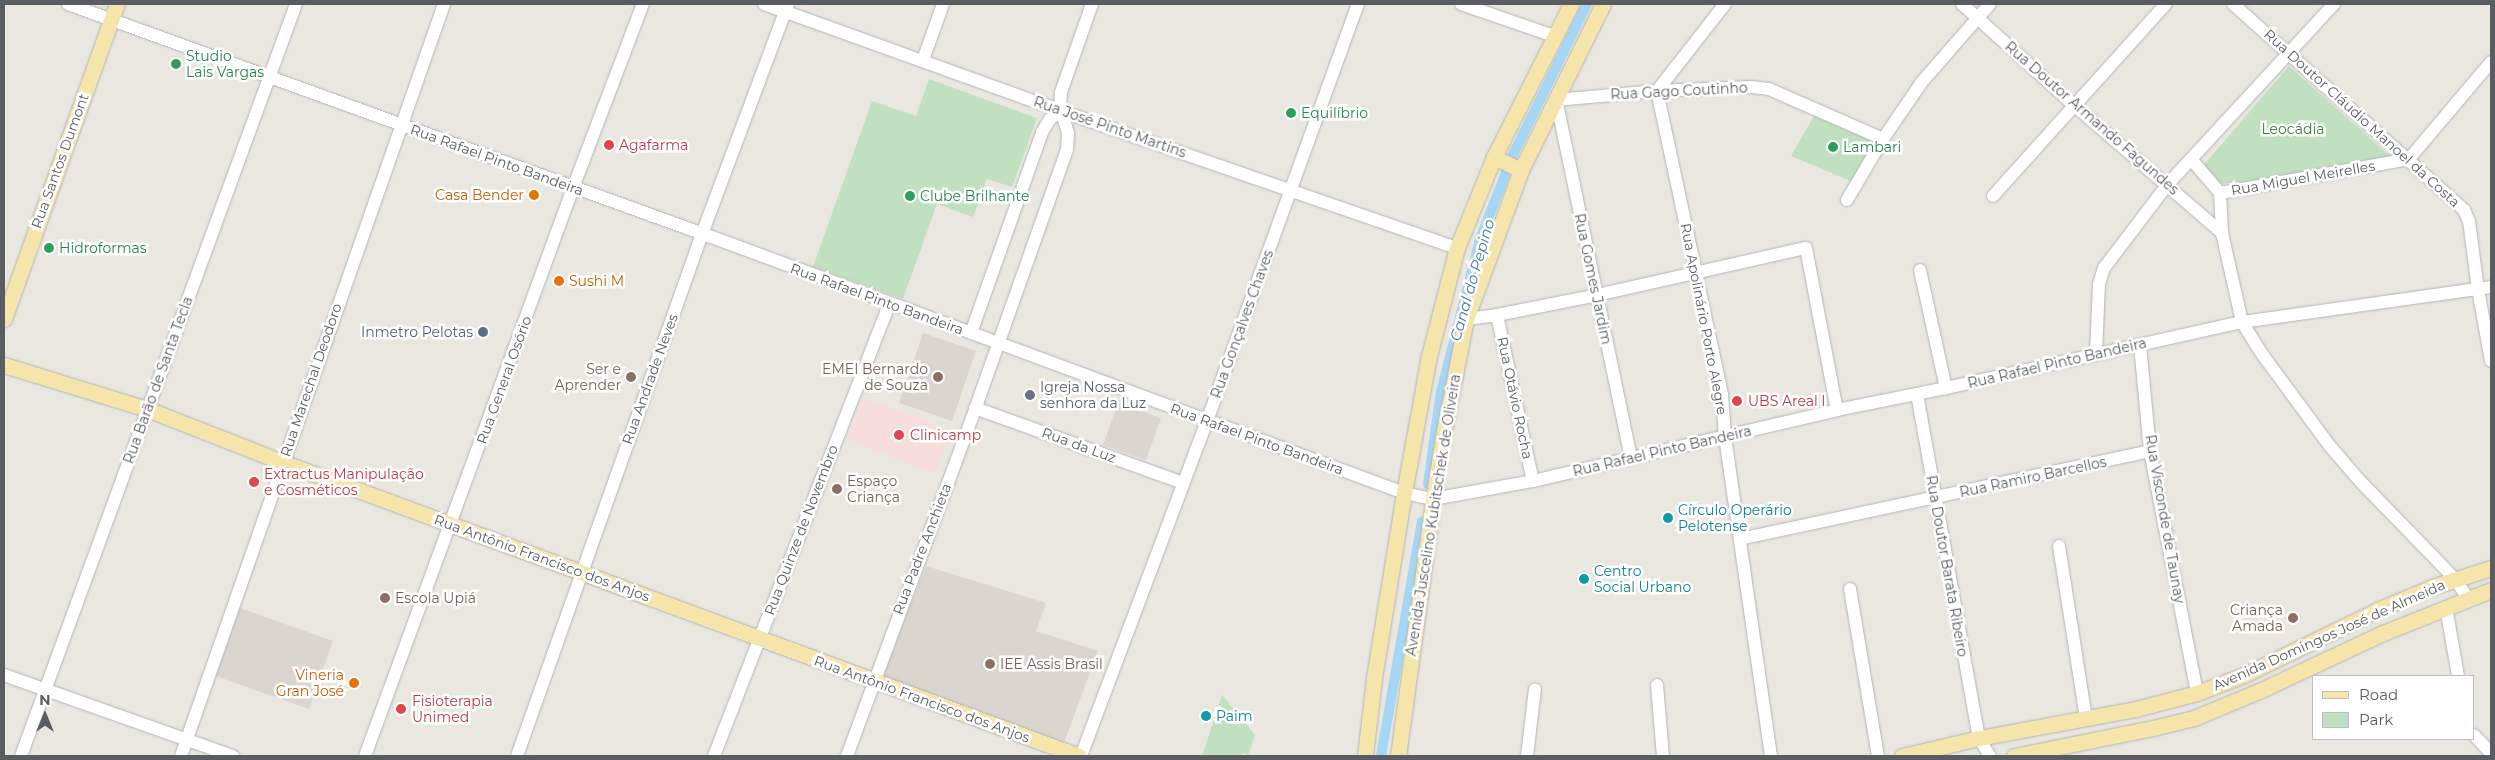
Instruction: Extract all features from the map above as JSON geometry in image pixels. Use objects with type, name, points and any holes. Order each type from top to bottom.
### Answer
[{"type":"main road","name":"Rua Santos Dumont","points":[[4,319],[117,4]]},
{"type":"main road","name":"Avenida Juscelino Kubitschek de Oliveira","points":[[1365,756],[1374,678],[1404,493],[1429,356],[1457,248],[1496,159],[1570,4]]},
{"type":"main road","name":"Avenida Juscelino Kubitschek de Oliveira","points":[[1398,756],[1433,499],[1466,319],[1518,169],[1556,100],[1603,4]]},
{"type":"main road","points":[[1496,159],[1518,169]]},
{"type":"main road","name":"Rua Antônio Francisco dos Anjos","points":[[4,365],[147,409],[282,462],[1080,756]]},
{"type":"main road","name":"Avenida Domingos José de Almeida","points":[[1902,756],[1979,738],[2086,719],[2197,693],[2244,675],[2377,610],[2456,579],[2489,572]]},
{"type":"main road","name":"Avenida Domingos José de Almeida","points":[[2014,756],[2154,728],[2194,718],[2259,691],[2383,632],[2491,590]]},
{"type":"street","name":"Rua Rafael Pinto Bandeira","points":[[68,4],[702,234],[1404,493],[1433,499],[1533,481],[1837,410],[1946,388],[2096,353],[2242,322],[2491,287]]},
{"type":"street","name":"Rua Barão de Santa Tecla","points":[[21,756],[296,4]]},
{"type":"street","name":"Rua Marechal Deodoro","points":[[180,756],[400,124],[444,4]]},
{"type":"street","name":"Rua General Osório","points":[[365,756],[452,524],[573,188],[643,4]]},
{"type":"street","name":"Rua José Pinto Martins","points":[[764,4],[786,8],[1061,110],[1457,248]]},
{"type":"street","points":[[923,60],[942,4]]},
{"type":"street","points":[[1068,141],[1066,124],[1061,110],[1061,92],[1092,4]]},
{"type":"street","name":"Rua Gonçalves Chaves","points":[[1080,756],[1182,483],[1208,421],[1358,4]]},
{"type":"street","points":[[1461,4],[1554,36]]},
{"type":"street","points":[[1657,91],[1725,4]]},
{"type":"street","name":"Rua Doutor Armando Fagundes","points":[[1962,4],[1979,17],[2074,106],[2168,184],[2222,233]]},
{"type":"street","points":[[1847,200],[1883,138],[1922,84],[1990,4]]},
{"type":"street","points":[[1993,196],[2166,4]]},
{"type":"street","name":"Rua Doutor Cláudio Manoel da Costa","points":[[2233,4],[2464,210],[2469,221],[2478,289],[2491,361]]},
{"type":"street","points":[[2096,353],[2099,284],[2104,268],[2168,184],[2290,54],[2334,4]]},
{"type":"street","name":"Rua Andrade Neves","points":[[517,756],[702,234],[786,8]]},
{"type":"street","points":[[2409,159],[2491,62]]},
{"type":"street","name":"Rua Gago Coutinho","points":[[1556,100],[1657,91],[1751,87],[1769,89],[1883,138]]},
{"type":"street","name":"Rua Apolinário Porto Alegre","points":[[1657,91],[1722,395],[1725,437],[1771,756]]},
{"type":"street","name":"Rua Gomes Jardim","points":[[1556,100],[1631,458]]},
{"type":"street","points":[[971,333],[1042,132],[1050,119],[1061,110]]},
{"type":"street","points":[[1042,132],[1053,129],[1060,130],[1068,141]]},
{"type":"street","name":"Rua Padre Anchieta","points":[[847,756],[975,408],[996,343],[1068,141]]},
{"type":"street","points":[[2191,159],[2220,193],[2222,233],[2242,322],[2262,354],[2329,445],[2359,480],[2456,579],[2468,598]]},
{"type":"street","name":"Rua Miguel Meirelles","points":[[2220,193],[2409,159]]},
{"type":"street","points":[[1466,319],[1497,315],[1597,295],[1806,248],[1837,410]]},
{"type":"street","points":[[1920,270],[1946,388]]},
{"type":"street","name":"Rua Quinze de Novembro","points":[[714,756],[890,303]]},
{"type":"street","name":"Rua Otávio Rocha","points":[[1497,315],[1533,481]]},
{"type":"street","name":"Rua Visconde de Taunay","points":[[2140,345],[2150,452],[2197,693]]},
{"type":"street","name":"Rua Doutor Barata Ribeiro","points":[[1917,394],[1979,738]]},
{"type":"street","name":"Rua da Luz","points":[[975,408],[1182,483]]},
{"type":"street","name":"Rua Ramiro Barcellos","points":[[1740,539],[2150,452]]},
{"type":"street","points":[[2059,546],[2086,719]]},
{"type":"street","points":[[1850,589],[1878,756]]},
{"type":"street","points":[[2446,607],[2458,675]]},
{"type":"street","points":[[4,675],[233,756]]},
{"type":"street","points":[[1657,685],[1663,756]]},
{"type":"street","points":[[1528,756],[1535,689]]},
{"type":"street","points":[[2475,736],[2491,753]]},
{"type":"street","points":[[1979,738],[1990,756]]},
{"type":"shaded area","name":"EMEI Bernardo de Souza","points":[[923,333],[976,351],[952,421],[899,403]]},
{"type":"shaded area","name":"Clinicamp","points":[[862,397],[951,431],[935,474],[846,439]]},
{"type":"shaded area","points":[[1118,403],[1161,418],[1146,460],[1103,445]]},
{"type":"shaded area","name":"IEE Assis Brasil","points":[[926,566],[1046,603],[1036,631],[1098,651],[1063,745],[882,677]]},
{"type":"shaded area","points":[[240,608],[333,641],[309,709],[216,676]]},
{"type":"green space","name":"Leocádia","points":[[2289,66],[2391,157],[2259,181],[2217,184],[2202,167]]},
{"type":"green space","name":"Clube Brilhante","points":[[929,79],[1037,118],[1012,187],[987,179],[973,217],[937,204],[903,299],[813,267],[872,101],[916,116]]},
{"type":"green space","name":"Lambari","points":[[1815,114],[1875,138],[1853,182],[1791,156]]},
{"type":"green space","points":[[1222,695],[1255,735],[1248,755],[1242,753],[1241,756],[1202,756]]},
{"type":"waterway","name":"Canal do Pepino","points":[[1428,484],[1441,392],[1480,239],[1513,155],[1587,4]]},
{"type":"waterway","name":"Canal do Pepino","points":[[1381,756],[1422,522]]},
{"type":"place","name":"Studio Lais Vargas","points":[[176,64]]},
{"type":"place","name":"Equilíbrio","points":[[1291,113]]},
{"type":"place","name":"Agafarma","points":[[609,145]]},
{"type":"place","name":"Lambari","points":[[1833,147]]},
{"type":"place","name":"Casa Bender","points":[[534,195]]},
{"type":"place","name":"Clube Brilhante","points":[[910,196]]},
{"type":"place","name":"Hidroformas","points":[[49,248]]},
{"type":"place","name":"Sushi M","points":[[559,281]]},
{"type":"place","name":"Inmetro Pelotas","points":[[483,332]]},
{"type":"place","name":"Ser e Aprender","points":[[631,377]]},
{"type":"place","name":"EMEI Bernardo de Souza","points":[[938,377]]},
{"type":"place","name":"Igreja Nossa senhora da Luz","points":[[1030,395]]},
{"type":"place","name":"UBS Areal I","points":[[1737,401]]},
{"type":"place","name":"Clinicamp","points":[[899,435]]},
{"type":"place","name":"Extractus Manipulação e Cosméticos","points":[[254,482]]},
{"type":"place","name":"Espaço Criança","points":[[837,489]]},
{"type":"place","name":"Círculo Operário Pelotense","points":[[1668,518]]},
{"type":"place","name":"Centro Social Urbano","points":[[1584,579]]},
{"type":"place","name":"Escola Upiá","points":[[385,598]]},
{"type":"place","name":"Criança Amada","points":[[2293,618]]},
{"type":"place","name":"IEE Assis Brasil","points":[[990,664]]},
{"type":"place","name":"Vineria Gran José","points":[[354,683]]},
{"type":"place","name":"Fisioterapia Unimed","points":[[401,709]]},
{"type":"place","name":"Paim","points":[[1206,716]]}]
